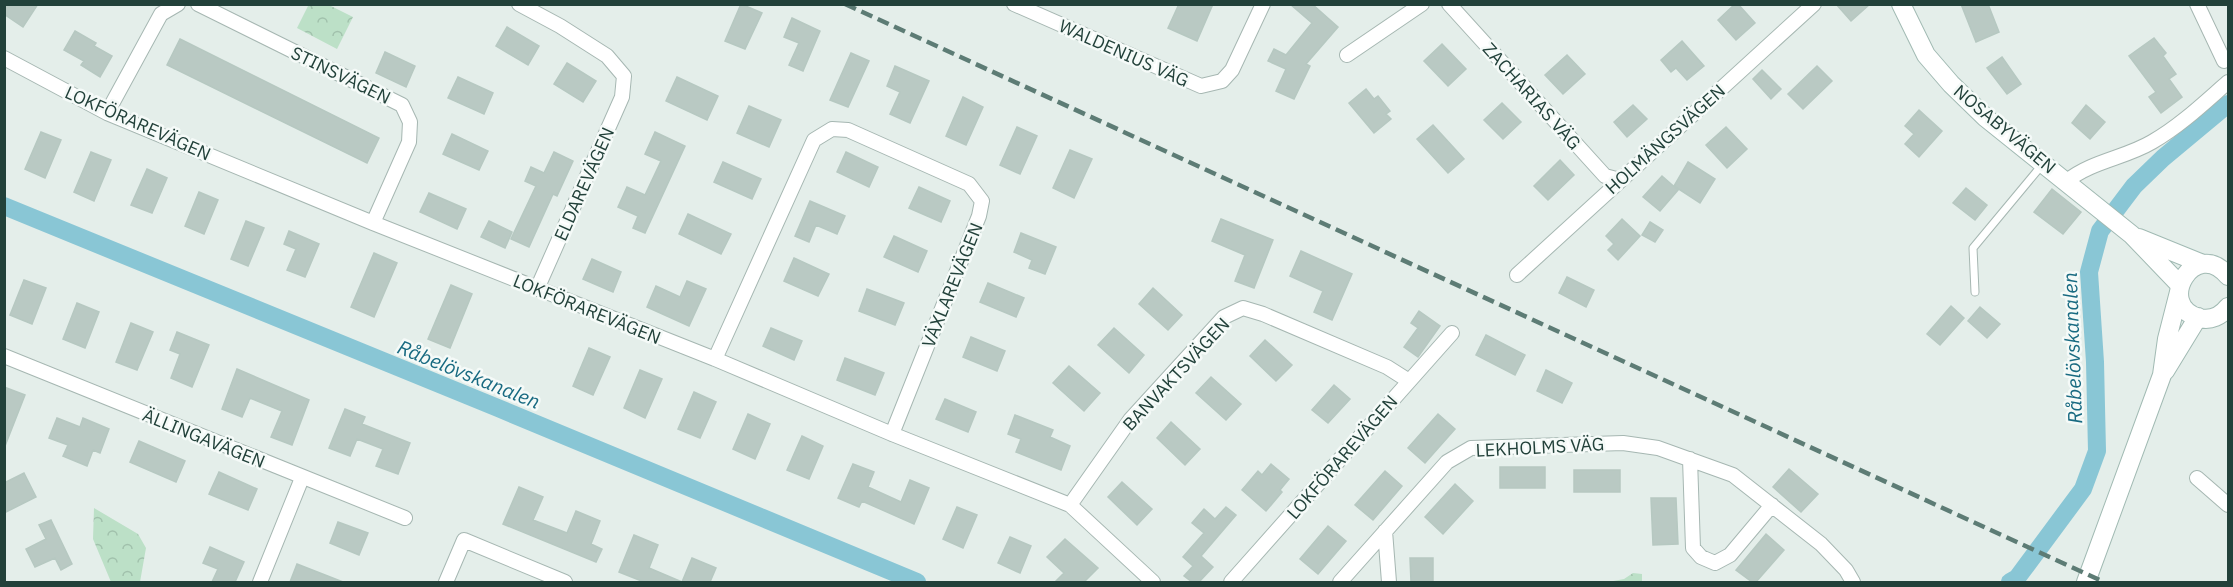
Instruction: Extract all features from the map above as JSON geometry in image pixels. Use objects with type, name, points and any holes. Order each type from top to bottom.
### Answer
[{"type":"main road","name":"NOSABYVÄGEN","points":[[1901,4],[1926,55],[1951,84],[1986,118],[2127,230],[2179,289],[2184,308],[2198,317]]},
{"type":"main road","name":"NOSABYVÄGEN","points":[[2127,230],[2204,264],[2216,266],[2229,276]]},
{"type":"main road","points":[[2162,375],[2167,339],[2179,289],[2188,271],[2204,264]]},
{"type":"main road","points":[[2086,582],[2162,375],[2198,317],[2207,319],[2225,316]]},
{"type":"street","points":[[107,112],[161,14],[178,4]]},
{"type":"street","name":"STINSVÄGEN","points":[[198,4],[402,105],[410,122],[409,142],[373,223]]},
{"type":"street","name":"ELDAREVÄGEN","points":[[519,4],[560,26],[607,57],[624,76],[622,97],[537,289]]},
{"type":"street","name":"WALDENIUS VÄG","points":[[1014,4],[1201,86],[1222,81],[1232,70],[1263,4]]},
{"type":"street","points":[[1347,55],[1422,4]]},
{"type":"street","name":"ZACHARIAS VÄG","points":[[1449,4],[1605,176],[1620,180]]},
{"type":"street","name":"HOLMÄNGSVÄGEN","points":[[1517,275],[1815,4]]},
{"type":"street","points":[[2197,4],[2224,62]]},
{"type":"street","name":"LOKFÖRAREVÄGEN","points":[[4,58],[107,112],[373,223],[715,359],[892,434],[1070,505],[1154,582]]},
{"type":"street","points":[[2067,181],[2086,168],[2152,142],[2192,115],[2229,81]]},
{"type":"street","name":"VÄXLAREVÄGEN","points":[[715,359],[814,140],[832,129],[848,130],[969,184],[982,201],[979,216],[892,434]]},
{"type":"street","name":"BANVAKTSVÄGEN","points":[[1070,505],[1130,420],[1224,317],[1243,308],[1263,314],[1387,367],[1409,381]]},
{"type":"street","name":"LOKFÖRAREVÄGEN","points":[[1232,582],[1452,333]]},
{"type":"street","name":"ÄLLINGAVÄGEN","points":[[4,356],[405,518]]},
{"type":"street","name":"LEKHOLMS VÄG","points":[[1340,582],[1447,462],[1471,448],[1623,443],[1658,448],[1733,475],[1821,544],[1846,570],[1853,582]]},
{"type":"street","points":[[1690,459],[1693,548],[1701,557],[1715,563],[1730,555],[1772,505]]},
{"type":"street","points":[[260,582],[302,478]]},
{"type":"street","points":[[2197,478],[2229,505]]},
{"type":"street","points":[[1385,531],[1389,582]]},
{"type":"street","points":[[446,582],[464,540],[566,582]]},
{"type":"lane","points":[[1975,292],[1972,248],[2044,164]]},
{"type":"green space","points":[[309,4],[329,5],[353,17],[337,49],[297,28]]},
{"type":"green space","points":[[94,508],[138,534],[146,548],[140,582],[111,582],[93,539]]},
{"type":"green space","points":[[1633,573],[1642,574],[1642,582],[1608,582],[1624,579]]},
{"type":"building","points":[[4,4],[38,4],[23,27],[4,14]]},
{"type":"building","points":[[741,4],[762,13],[745,49],[725,41]]},
{"type":"building","points":[[1179,4],[1213,4],[1197,41],[1168,28]]},
{"type":"building","points":[[1290,4],[1312,4],[1338,27],[1306,64],[1310,66],[1294,99],[1276,91],[1286,69],[1268,61],[1274,49],[1286,55],[1312,23]]},
{"type":"building","points":[[1735,4],[1738,4],[1755,23],[1736,40],[1718,20]]},
{"type":"building","points":[[1836,4],[1870,4],[1851,21]]},
{"type":"building","points":[[1961,4],[1988,4],[1999,32],[1976,42]]},
{"type":"building","points":[[792,18],[820,31],[803,71],[789,65],[799,43],[784,37]]},
{"type":"building","points":[[507,27],[539,46],[528,65],[496,46]]},
{"type":"building","points":[[75,31],[96,43],[94,46],[112,56],[100,77],[81,65],[84,61],[64,50]]},
{"type":"building","points":[[2154,38],[2166,53],[2163,56],[2176,74],[2169,79],[2182,97],[2161,113],[2149,97],[2156,92],[2129,56]]},
{"type":"building","points":[[180,39],[379,138],[367,163],[167,65]]},
{"type":"building","points":[[1682,41],[1704,66],[1687,80],[1676,68],[1671,72],[1661,60]]},
{"type":"building","points":[[1442,44],[1466,69],[1448,86],[1424,61]]},
{"type":"building","points":[[385,52],[415,66],[406,87],[376,73]]},
{"type":"building","points":[[851,53],[869,61],[848,107],[830,100]]},
{"type":"building","points":[[1567,55],[1585,74],[1563,94],[1545,75]]},
{"type":"building","points":[[2002,57],[2021,84],[2007,94],[1987,68]]},
{"type":"building","points":[[567,63],[596,81],[583,102],[554,84]]},
{"type":"building","points":[[895,66],[929,81],[910,123],[890,114],[900,92],[887,86]]},
{"type":"building","points":[[1817,66],[1832,81],[1803,109],[1788,94]]},
{"type":"building","points":[[1762,70],[1781,89],[1771,99],[1753,79]]},
{"type":"building","points":[[458,77],[493,93],[484,114],[448,98]]},
{"type":"building","points":[[677,77],[718,96],[707,120],[666,101]]},
{"type":"building","points":[[1366,89],[1374,99],[1378,96],[1390,111],[1386,114],[1391,119],[1374,133],[1349,103]]},
{"type":"building","points":[[963,97],[983,107],[966,145],[946,136]]},
{"type":"building","points":[[1502,103],[1521,122],[1503,139],[1484,120]]},
{"type":"building","points":[[1633,105],[1647,119],[1627,137],[1614,122]]},
{"type":"building","points":[[2086,105],[2105,122],[2090,139],[2072,123]]},
{"type":"building","points":[[749,106],[781,120],[769,147],[737,133]]},
{"type":"building","points":[[1919,110],[1942,131],[1919,157],[1905,144],[1914,134],[1905,126]]},
{"type":"building","points":[[1433,125],[1464,159],[1448,173],[1417,139]]},
{"type":"building","points":[[1017,127],[1037,136],[1020,174],[1000,165]]},
{"type":"building","points":[[1726,127],[1747,149],[1727,168],[1706,145]]},
{"type":"building","points":[[41,132],[61,140],[45,178],[25,169]]},
{"type":"building","points":[[655,132],[685,146],[645,233],[633,228],[638,216],[618,207],[627,187],[645,195],[661,161],[645,154]]},
{"type":"building","points":[[452,134],[488,151],[479,170],[443,154]]},
{"type":"building","points":[[1070,150],[1092,159],[1074,198],[1053,188]]},
{"type":"building","points":[[91,152],[111,160],[94,201],[74,192]]},
{"type":"building","points":[[554,152],[573,161],[557,196],[553,194],[529,247],[511,239],[536,186],[525,181],[531,167],[544,173]]},
{"type":"building","points":[[846,152],[878,167],[869,187],[837,172]]},
{"type":"building","points":[[1560,160],[1574,175],[1548,200],[1534,186]]},
{"type":"building","points":[[723,162],[761,179],[752,199],[714,182]]},
{"type":"building","points":[[1688,162],[1715,179],[1700,203],[1674,186]]},
{"type":"building","points":[[147,169],[167,178],[152,213],[131,205]]},
{"type":"building","points":[[1662,176],[1678,190],[1660,211],[1643,197]]},
{"type":"building","points":[[919,187],[950,201],[941,222],[909,208]]},
{"type":"building","points":[[1966,188],[1987,205],[1975,220],[1953,203]]},
{"type":"building","points":[[2052,189],[2081,212],[2063,234],[2034,212]]},
{"type":"building","points":[[199,192],[218,200],[204,234],[185,226]]},
{"type":"building","points":[[429,193],[466,209],[457,229],[420,212]]},
{"type":"building","points":[[810,201],[845,216],[837,234],[816,225],[809,242],[795,236]]},
{"type":"building","points":[[688,214],[731,234],[721,254],[679,234]]},
{"type":"building","points":[[1221,219],[1273,240],[1254,288],[1235,281],[1245,255],[1212,241]]},
{"type":"building","points":[[1622,219],[1640,236],[1618,260],[1608,250],[1614,244],[1606,236]]},
{"type":"building","points":[[246,221],[264,228],[248,266],[231,259]]},
{"type":"building","points":[[489,221],[512,232],[505,248],[481,237]]},
{"type":"building","points":[[1650,222],[1663,230],[1655,242],[1642,235]]},
{"type":"building","points":[[289,231],[319,244],[305,277],[287,270],[296,249],[284,244]]},
{"type":"building","points":[[1021,233],[1056,247],[1045,274],[1029,268],[1032,260],[1014,252]]},
{"type":"building","points":[[894,236],[927,251],[918,272],[884,257]]},
{"type":"building","points":[[1301,251],[1352,274],[1332,320],[1314,312],[1323,291],[1290,276]]},
{"type":"building","points":[[374,253],[397,263],[374,317],[351,307]]},
{"type":"building","points":[[794,258],[829,274],[818,296],[784,281]]},
{"type":"building","points":[[592,259],[621,272],[613,292],[583,279]]},
{"type":"building","points":[[1567,277],[1594,290],[1586,307],[1559,293]]},
{"type":"building","points":[[24,280],[46,288],[32,324],[10,315]]},
{"type":"building","points":[[687,281],[706,289],[689,326],[647,307],[656,286],[680,297]]},
{"type":"building","points":[[988,283],[1024,298],[1016,317],[980,302]]},
{"type":"building","points":[[451,285],[472,294],[450,348],[428,339]]},
{"type":"building","points":[[1153,288],[1182,315],[1168,330],[1139,304]]},
{"type":"building","points":[[867,289],[904,303],[895,325],[859,311]]},
{"type":"building","points":[[77,303],[99,312],[85,348],[63,339]]},
{"type":"building","points":[[1951,306],[1964,318],[1940,345],[1927,334]]},
{"type":"building","points":[[1980,307],[2000,324],[1987,338],[1968,321]]},
{"type":"building","points":[[1419,311],[1440,326],[1418,357],[1404,347],[1418,328],[1411,323]]},
{"type":"building","points":[[131,323],[153,332],[137,370],[116,362]]},
{"type":"building","points":[[771,328],[802,341],[794,360],[763,346]]},
{"type":"building","points":[[1114,328],[1144,355],[1129,373],[1098,345]]},
{"type":"building","points":[[177,332],[209,345],[192,387],[171,378],[180,354],[170,350]]},
{"type":"building","points":[[1486,335],[1525,355],[1515,375],[1476,355]]},
{"type":"building","points":[[971,337],[1005,351],[997,371],[963,357]]},
{"type":"building","points":[[1265,340],[1292,365],[1276,381],[1250,356]]},
{"type":"building","points":[[589,348],[610,357],[593,395],[573,386]]},
{"type":"building","points":[[845,358],[884,373],[875,395],[837,380]]},
{"type":"building","points":[[1069,366],[1100,393],[1084,411],[1053,383]]},
{"type":"building","points":[[237,369],[309,400],[292,445],[271,437],[282,411],[250,398],[242,417],[222,409]]},
{"type":"building","points":[[640,370],[662,379],[645,418],[624,408]]},
{"type":"building","points":[[1546,370],[1572,383],[1562,403],[1537,391]]},
{"type":"building","points":[[1211,377],[1241,404],[1226,420],[1196,393]]},
{"type":"building","points":[[1334,385],[1350,399],[1328,423],[1312,410]]},
{"type":"building","points":[[4,387],[25,395],[5,446],[4,446]]},
{"type":"building","points":[[694,392],[716,402],[700,438],[678,429]]},
{"type":"building","points":[[945,399],[976,412],[968,432],[936,419]]},
{"type":"building","points":[[345,409],[365,417],[362,424],[410,443],[398,474],[376,466],[383,449],[357,439],[350,456],[329,448]]},
{"type":"building","points":[[748,414],[770,424],[755,459],[733,449]]},
{"type":"building","points":[[1438,414],[1455,429],[1425,463],[1408,448]]},
{"type":"building","points":[[1015,415],[1053,430],[1050,437],[1070,446],[1061,470],[1016,452],[1021,439],[1008,434]]},
{"type":"building","points":[[57,418],[80,427],[83,418],[109,429],[100,453],[93,450],[87,466],[63,456],[68,445],[49,438]]},
{"type":"building","points":[[1171,422],[1200,449],[1185,465],[1157,438]]},
{"type":"building","points":[[802,436],[823,446],[809,479],[787,470]]},
{"type":"building","points":[[139,441],[185,461],[176,482],[130,462]]},
{"type":"building","points":[[853,464],[874,472],[868,487],[901,502],[910,480],[929,488],[914,524],[862,501],[859,507],[838,498]]},
{"type":"building","points":[[1271,464],[1289,479],[1280,490],[1282,492],[1266,511],[1242,490],[1258,471],[1262,475]]},
{"type":"building","points":[[1500,467],[1545,467],[1545,488],[1500,488]]},
{"type":"building","points":[[1789,469],[1818,494],[1801,512],[1773,487]]},
{"type":"building","points":[[1574,470],[1620,470],[1620,492],[1574,492]]},
{"type":"building","points":[[1385,471],[1402,486],[1373,520],[1355,505]]},
{"type":"building","points":[[219,472],[257,489],[248,510],[209,494]]},
{"type":"building","points":[[24,473],[36,497],[4,513],[4,483]]},
{"type":"building","points":[[1122,482],[1152,509],[1137,525],[1108,497]]},
{"type":"building","points":[[1455,484],[1473,501],[1443,534],[1425,517]]},
{"type":"building","points":[[519,487],[543,497],[533,520],[567,533],[576,511],[600,521],[591,544],[602,549],[596,562],[503,524]]},
{"type":"building","points":[[1651,498],[1676,498],[1678,544],[1653,545]]},
{"type":"building","points":[[957,507],[977,515],[963,548],[943,539]]},
{"type":"building","points":[[1226,507],[1236,515],[1201,556],[1213,567],[1199,582],[1192,582],[1184,576],[1193,566],[1183,557],[1204,533],[1192,523],[1204,509],[1215,519]]},
{"type":"building","points":[[51,520],[72,564],[61,570],[55,558],[35,567],[26,549],[46,539],[39,525]]},
{"type":"building","points":[[338,522],[368,533],[359,555],[330,543]]},
{"type":"building","points":[[1328,526],[1346,541],[1318,574],[1300,559]]},
{"type":"building","points":[[1766,534],[1784,550],[1756,582],[1752,582],[1736,570]]},
{"type":"building","points":[[634,535],[658,545],[649,568],[682,582],[644,582],[619,572]]},
{"type":"building","points":[[1010,537],[1031,546],[1020,573],[998,563]]},
{"type":"building","points":[[1065,539],[1098,568],[1084,582],[1055,582],[1064,573],[1047,557]]},
{"type":"building","points":[[210,547],[244,562],[235,582],[212,582],[218,569],[203,563]]},
{"type":"building","points":[[692,558],[716,568],[710,582],[682,582]]},
{"type":"building","points":[[1410,558],[1433,558],[1433,582],[1411,582]]},
{"type":"building","points":[[297,564],[343,582],[290,582]]},
{"type":"waterway","name":"Råbelövskanalen","points":[[2010,582],[2017,578],[2083,489],[2097,451],[2095,362],[2089,272],[2100,231],[2134,186],[2163,158],[2228,104]]},
{"type":"waterway","name":"Råbelövskanalen","points":[[4,206],[917,582]]},
{"type":"railway","points":[[845,4],[2104,582]]}]
